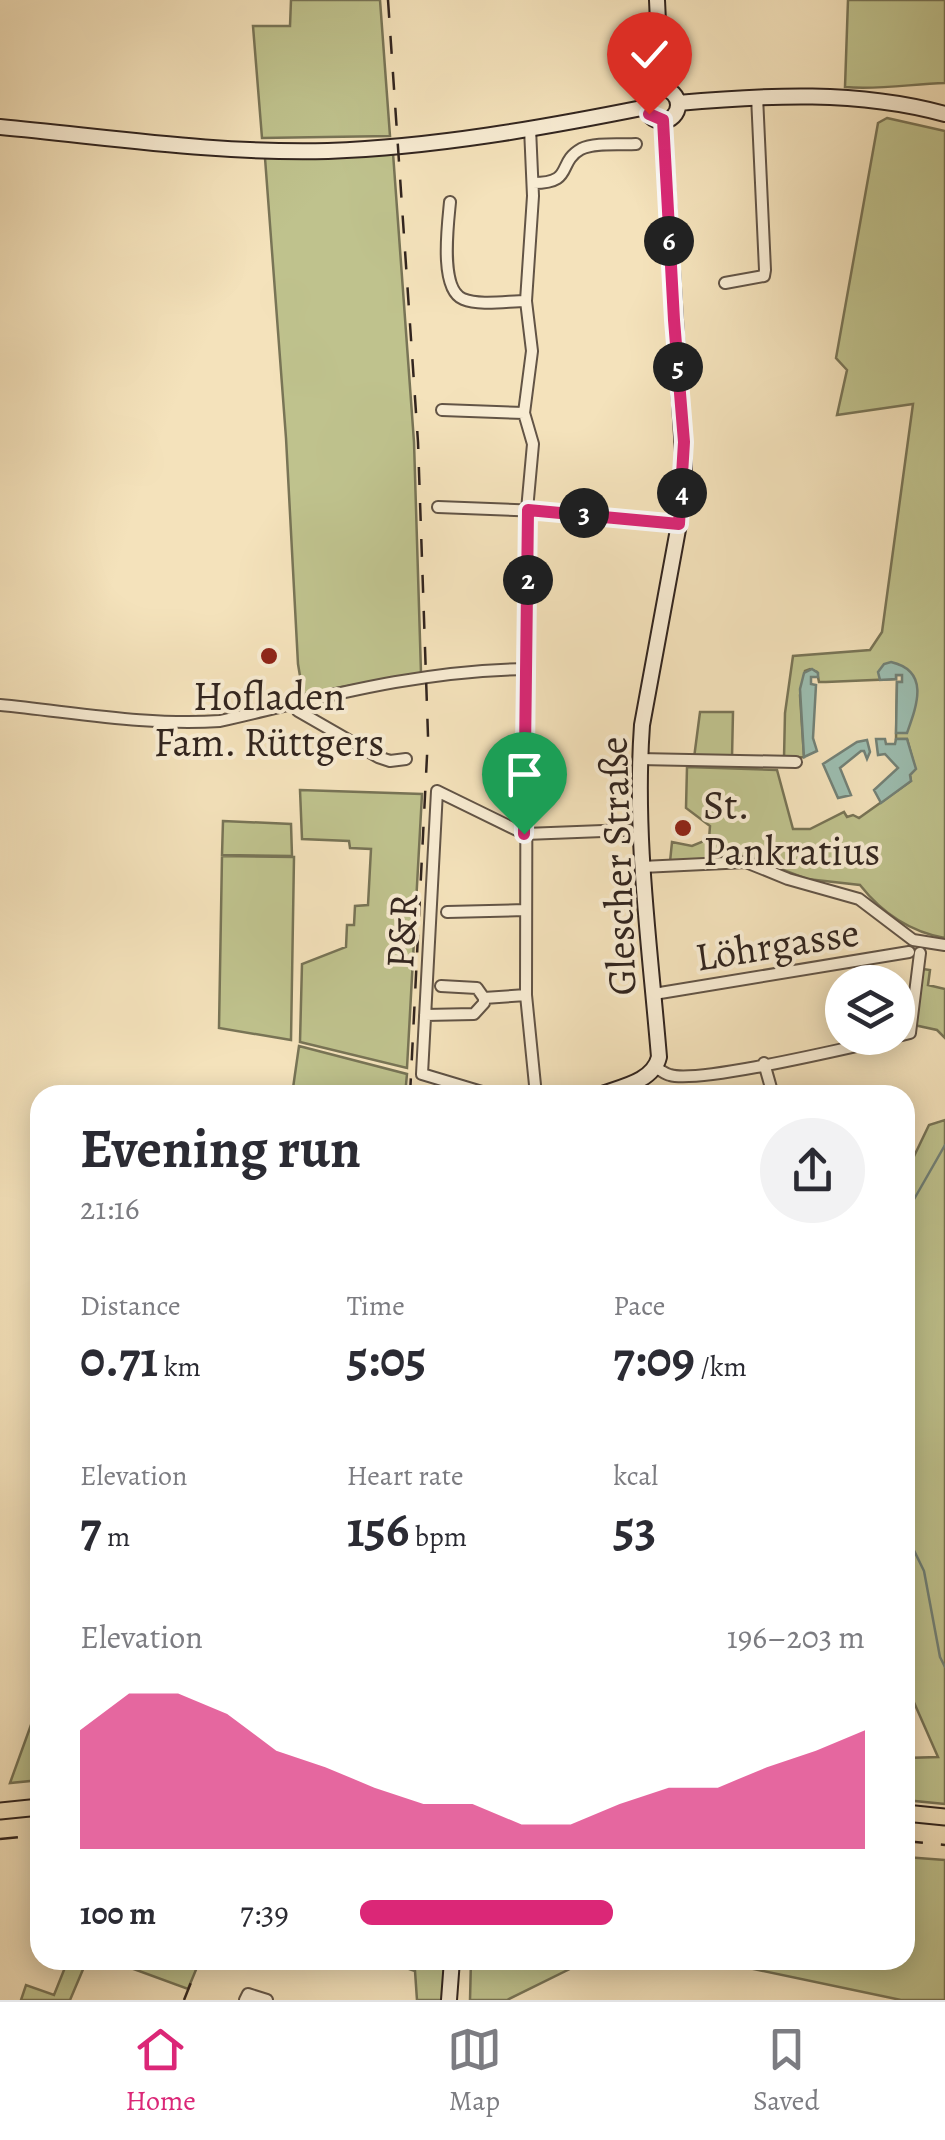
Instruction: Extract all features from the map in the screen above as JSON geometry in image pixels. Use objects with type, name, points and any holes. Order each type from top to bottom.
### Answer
[{"type":"main road","points":[[0,1811],[30,1808]]},
{"type":"main road","points":[[915,1814],[945,1816]]},
{"type":"street","points":[[657,0],[661,89]]},
{"type":"street","points":[[661,89],[673,93],[678,103],[676,113],[663,120],[652,117],[646,107],[650,94],[661,89]]},
{"type":"street","points":[[678,103],[757,96],[861,98],[945,114]]},
{"type":"street","points":[[726,283],[764,276],[765,270],[757,96]]},
{"type":"street","points":[[0,127],[190,146],[324,151],[398,148],[646,107]]},
{"type":"street","name":"Glescher Straße","points":[[656,1068],[659,1057],[642,868],[640,759],[642,725],[679,524],[684,442],[663,120]]},
{"type":"street","points":[[530,128],[533,183],[526,301],[532,351],[524,413],[533,444],[528,510],[524,834],[526,995],[535,1085]]},
{"type":"street","points":[[533,183],[552,183],[558,179],[575,154],[585,147],[636,144]]},
{"type":"street","points":[[450,202],[451,288],[460,298],[526,301]]},
{"type":"street","points":[[442,410],[524,413]]},
{"type":"street","points":[[438,507],[528,510],[679,524]]},
{"type":"street","points":[[0,705],[193,722],[228,719],[297,700],[426,676],[528,668]]},
{"type":"street","points":[[297,700],[298,712],[378,757],[390,762],[406,759]]},
{"type":"street","points":[[640,759],[796,762]]},
{"type":"street","name":"P&R","points":[[459,1085],[422,1074],[437,791],[524,834]]},
{"type":"street","points":[[524,834],[629,830]]},
{"type":"street","points":[[642,868],[746,862],[858,899],[916,947],[945,945]]},
{"type":"street","points":[[447,912],[525,910]]},
{"type":"street","points":[[915,965],[916,947]]},
{"type":"street","name":"Löhrgasse","points":[[654,994],[916,947]]},
{"type":"street","points":[[425,1015],[474,1014],[484,1004],[477,988],[441,986]]},
{"type":"street","points":[[484,998],[526,995]]},
{"type":"street","points":[[626,1085],[656,1068],[670,1076],[690,1076],[825,1051]]},
{"type":"street","points":[[764,1063],[770,1085]]},
{"type":"street","points":[[690,1076],[691,1085]]},
{"type":"street","points":[[448,2000],[451,1970]]},
{"type":"street","points":[[245,2000],[248,1994],[267,2000]]},
{"type":"green space","points":[[291,0],[380,0],[390,136],[262,138],[253,26],[290,26]]},
{"type":"green space","points":[[848,0],[945,0],[945,83],[845,87]]},
{"type":"green space","points":[[887,118],[945,131],[945,938],[898,920],[860,885],[807,879],[747,856],[670,862],[672,842],[692,846],[709,839],[710,826],[686,808],[687,767],[777,770],[793,829],[810,829],[844,812],[847,817],[859,818],[911,781],[915,768],[907,739],[896,739],[897,682],[903,682],[902,675],[896,675],[896,679],[819,682],[817,672],[805,671],[800,695],[804,757],[784,758],[793,656],[870,650],[882,632],[913,404],[837,415],[847,370],[836,358],[878,123]]},
{"type":"green space","points":[[393,153],[414,442],[421,673],[303,694],[265,158]]},
{"type":"green space","points":[[700,712],[733,712],[732,758],[694,758]]},
{"type":"green space","points":[[300,790],[422,794],[407,1068],[300,1042],[302,964],[346,947],[347,925],[354,925],[355,906],[368,905],[371,849],[350,848],[349,841],[302,839]]},
{"type":"green space","points":[[223,821],[291,824],[292,856],[222,855]]},
{"type":"green space","points":[[222,856],[294,857],[291,1040],[219,1028]]},
{"type":"green space","points":[[923,969],[930,970],[928,985],[945,989],[945,1038],[937,1030],[915,1025]]},
{"type":"green space","points":[[299,1046],[407,1074],[406,1085],[293,1085]]},
{"type":"green space","points":[[945,1120],[945,1804],[915,1801],[915,1758],[938,1757],[915,1705],[915,1154],[929,1125]]},
{"type":"green space","points":[[30,1728],[30,1781],[10,1783]]},
{"type":"green space","points":[[915,1858],[945,1860],[945,2000],[901,2000],[758,1970],[915,1970]]},
{"type":"green space","points":[[64,1970],[83,1970],[70,2000],[21,2000],[26,1985],[54,1995]]},
{"type":"green space","points":[[136,1970],[196,1970],[188,1989]]},
{"type":"green space","points":[[412,1970],[452,1970],[450,2000],[417,2000]]},
{"type":"green space","points":[[471,1970],[568,1970],[507,2000],[470,2000]]},
{"type":"shaded area","points":[[891,662],[903,666],[916,681],[917,701],[907,733],[896,733],[897,682],[902,682],[902,675],[880,680],[878,672]]},
{"type":"shaded area","points":[[812,669],[818,673],[818,677],[811,677],[811,684],[816,685],[813,738],[817,751],[804,757],[800,689],[804,673]]},
{"type":"shaded area","points":[[876,739],[895,744],[896,739],[907,739],[916,769],[910,775],[911,781],[881,803],[874,790],[898,768],[885,754],[878,755]]},
{"type":"shaded area","points":[[867,740],[867,759],[861,751],[840,768],[851,795],[838,798],[823,764],[857,742]]},
{"type":"waterway","points":[[915,1198],[945,1145]]},
{"type":"waterway","points":[[915,1553],[924,1571],[945,1667]]},
{"type":"railway","points":[[388,0],[418,442],[428,736],[411,1085]]},
{"type":"railway","points":[[0,1839],[30,1836]]},
{"type":"railway","points":[[915,1842],[945,1845]]},
{"type":"railway","points":[[184,2000],[196,1970]]},
{"type":"place","name":"Hofladen Fam. Rüttgers","points":[[269,656]]},
{"type":"place","name":"St. Pankratius","points":[[683,828]]},
{"type":"route","points":[[524,834],[528,510],[679,524],[684,442],[663,120],[649,114]]}]
